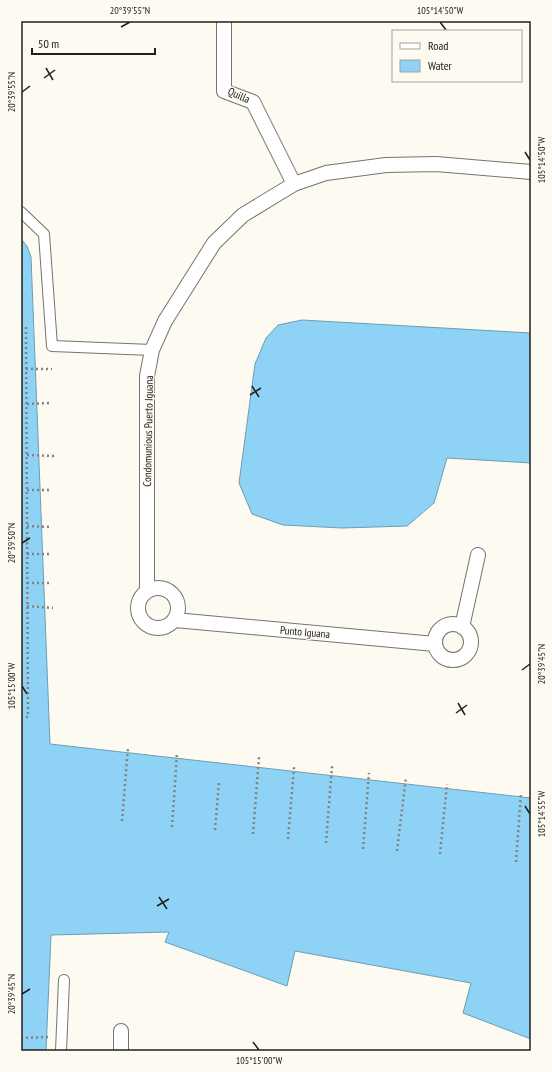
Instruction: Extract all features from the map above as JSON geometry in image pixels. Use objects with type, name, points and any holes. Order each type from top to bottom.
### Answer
[{"type":"street","name":"Quilla","points":[[224,21],[224,91],[253,102],[294,184]]},
{"type":"street","name":"Condomunious Puerto Iguana","points":[[147,591],[147,376],[152,350],[165,321],[214,243],[243,215],[294,184],[326,174],[386,164],[436,164],[531,172]]},
{"type":"street","points":[[21,212],[44,234],[52,346],[152,350]]},
{"type":"street","points":[[462,627],[478,555]]},
{"type":"street","points":[[160,588],[173,594],[179,607],[175,620],[163,628],[156,628],[143,622],[138,609],[141,596],[147,591],[160,588]]},
{"type":"street","name":"Punto Iguana","points":[[175,620],[435,644]]},
{"type":"street","points":[[454,624],[462,627],[467,631],[471,642],[468,652],[464,656],[452,660],[441,655],[435,644],[438,633],[442,628],[454,624]]},
{"type":"street","points":[[61,1051],[64,980]]},
{"type":"street","points":[[121,1031],[121,1051]]},
{"type":"path","points":[[21,717],[28,717],[26,327]]},
{"type":"path","points":[[26,369],[52,369]]},
{"type":"path","points":[[21,394],[27,394]]},
{"type":"path","points":[[27,404],[50,403]]},
{"type":"path","points":[[27,455],[54,456]]},
{"type":"path","points":[[27,490],[52,490]]},
{"type":"path","points":[[27,526],[51,527]]},
{"type":"path","points":[[21,544],[27,544]]},
{"type":"path","points":[[27,554],[51,554]]},
{"type":"path","points":[[27,583],[52,583]]},
{"type":"path","points":[[27,606],[53,608]]},
{"type":"path","points":[[122,821],[128,747]]},
{"type":"path","points":[[172,827],[178,753]]},
{"type":"path","points":[[253,834],[259,756]]},
{"type":"path","points":[[326,843],[332,766]]},
{"type":"path","points":[[288,839],[294,767]]},
{"type":"path","points":[[362,849],[369,773]]},
{"type":"path","points":[[397,851],[406,777]]},
{"type":"path","points":[[215,830],[219,782]]},
{"type":"path","points":[[440,854],[447,784]]},
{"type":"path","points":[[516,862],[521,792]]},
{"type":"path","points":[[21,1051],[21,1037],[61,1037]]},
{"type":"water","points":[[21,239],[27,246],[31,257],[50,744],[531,798],[531,1039],[463,1013],[471,983],[295,951],[287,986],[165,942],[169,932],[51,935],[46,1051],[21,1051]]},
{"type":"water","points":[[302,320],[531,333],[531,463],[447,458],[434,503],[407,526],[342,528],[283,525],[252,514],[239,483],[255,364],[266,338],[278,325]]}]
